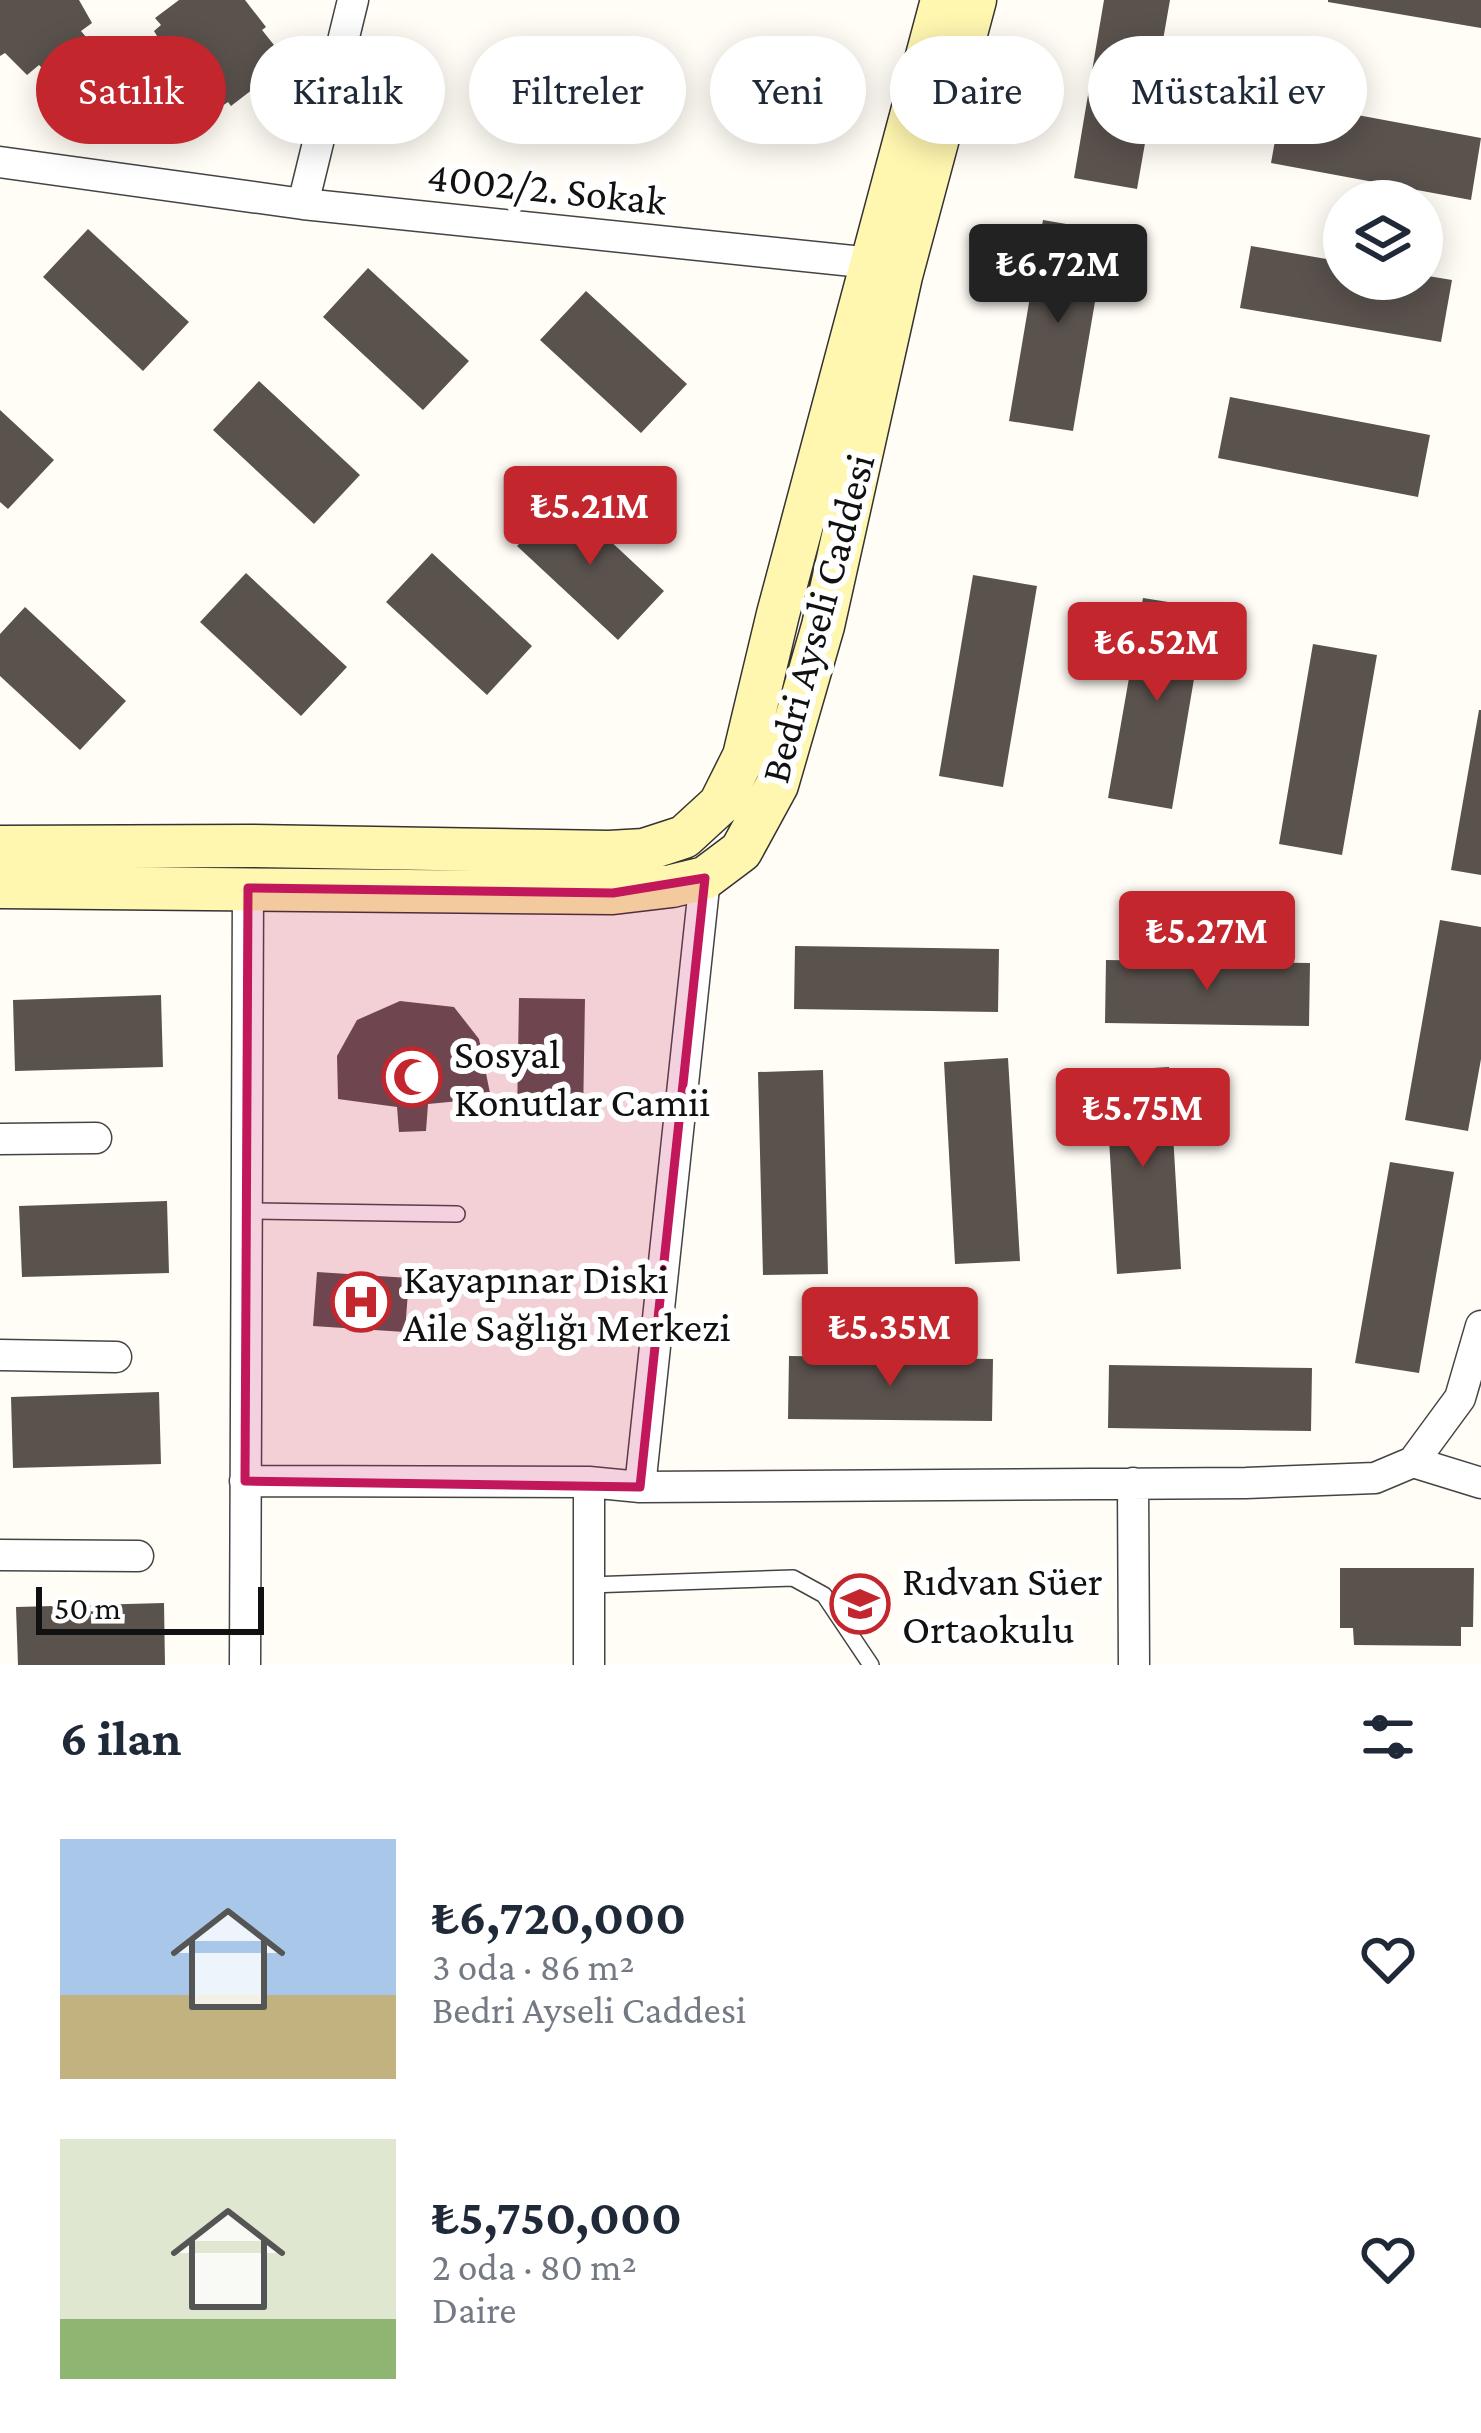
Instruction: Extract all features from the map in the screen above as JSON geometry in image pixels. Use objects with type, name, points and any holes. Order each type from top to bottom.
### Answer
[{"type":"main road","name":"Bedri Ayseli Caddesi","points":[[0,848],[250,846],[609,852],[644,850],[685,837],[720,804],[744,757],[942,0]]},
{"type":"main road","name":"Bedri Ayseli Caddesi","points":[[705,878],[741,851],[777,785],[823,626],[901,276],[975,0]]},
{"type":"main road","points":[[0,886],[613,893],[705,878]]},
{"type":"street","points":[[303,204],[353,0]]},
{"type":"street","name":"4002/2. Sokak","points":[[0,162],[303,204],[872,263]]},
{"type":"street","points":[[640,1486],[705,878]]},
{"type":"street","points":[[244,1665],[248,888]]},
{"type":"street","points":[[0,1139],[96,1138]]},
{"type":"street","points":[[245,1480],[640,1486],[1375,1478],[1413,1462],[1460,1398],[1481,1326]]},
{"type":"street","points":[[0,1354],[116,1357]]},
{"type":"street","points":[[1413,1462],[1481,1483]]},
{"type":"street","points":[[589,1482],[589,1665]]},
{"type":"street","points":[[1133,1483],[1134,1665]]},
{"type":"street","points":[[0,1555],[138,1556]]},
{"type":"lane","points":[[246,1211],[458,1214]]},
{"type":"lane","points":[[589,1585],[793,1578],[824,1594],[871,1665]]},
{"type":"highlighted area","points":[[705,878],[640,1487],[245,1481],[248,888],[613,893]]},
{"type":"building","points":[[0,0],[79,0],[92,23],[81,31],[85,36],[36,36],[36,68],[27,75],[5,53],[0,56]]},
{"type":"building","points":[[179,0],[245,0],[266,27],[262,30],[267,36],[250,36],[250,91],[231,106],[226,103],[226,36],[157,36],[154,31],[161,25],[155,18]]},
{"type":"building","points":[[1104,0],[1170,0],[1164,36],[1098,36]]},
{"type":"building","points":[[1481,0],[1481,28],[1328,2]]},
{"type":"building","points":[[1088,95],[1088,144],[1145,144],[1137,189],[1074,178]]},
{"type":"building","points":[[1367,117],[1481,138],[1471,200],[1443,195],[1443,180],[1363,180],[1271,163],[1274,144],[1367,144]]},
{"type":"building","points":[[1043,220],[1107,231],[1073,431],[1009,421]]},
{"type":"building","points":[[88,229],[189,322],[143,371],[43,277]]},
{"type":"building","points":[[1251,246],[1323,258],[1323,300],[1443,300],[1443,278],[1452,280],[1441,342],[1240,308]]},
{"type":"building","points":[[368,268],[469,361],[423,410],[323,317]]},
{"type":"building","points":[[586,291],[687,384],[641,433],[540,340]]},
{"type":"building","points":[[259,381],[360,475],[314,524],[213,430]]},
{"type":"building","points":[[1230,397],[1430,435],[1418,497],[1218,458]]},
{"type":"building","points":[[0,410],[54,460],[8,509],[0,502]]},
{"type":"building","points":[[563,497],[664,591],[618,640],[517,546]]},
{"type":"building","points":[[432,553],[532,646],[487,695],[386,602]]},
{"type":"building","points":[[246,573],[347,667],[301,716],[200,622]]},
{"type":"building","points":[[973,575],[1037,586],[1003,787],[939,776]]},
{"type":"building","points":[[1143,598],[1206,608],[1172,809],[1108,798]]},
{"type":"building","points":[[25,607],[126,701],[80,750],[0,676],[0,634]]},
{"type":"building","points":[[1313,644],[1377,655],[1342,855],[1279,844]]},
{"type":"building","points":[[1481,710],[1481,875],[1451,870]]},
{"type":"building","points":[[1440,920],[1481,927],[1481,1059],[1468,1131],[1405,1120]]},
{"type":"building","points":[[795,946],[999,949],[998,1012],[794,1009]]},
{"type":"building","points":[[1106,960],[1310,963],[1309,1026],[1105,1023]]},
{"type":"building","points":[[161,995],[163,1067],[15,1071],[13,1000]]},
{"type":"building","points":[[519,998],[585,999],[583,1119],[517,1118]]},
{"type":"building","name":"Sosyal Konutlar Camii","points":[[400,1001],[454,1007],[479,1039],[491,1098],[428,1104],[426,1131],[399,1132],[397,1107],[338,1099],[337,1056],[357,1020]]},
{"type":"building","points":[[1008,1058],[1020,1261],[955,1264],[944,1062]]},
{"type":"building","points":[[1169,1067],[1181,1269],[1117,1274],[1105,1071]]},
{"type":"building","points":[[823,1070],[828,1274],[763,1275],[758,1072]]},
{"type":"building","points":[[1390,1162],[1454,1172],[1419,1373],[1355,1363]]},
{"type":"building","points":[[167,1201],[169,1273],[22,1277],[19,1206]]},
{"type":"building","name":"Kayapınar Diski Aile Sağlığı Merkezi","points":[[317,1272],[409,1278],[405,1332],[313,1326]]},
{"type":"building","points":[[789,1356],[993,1359],[992,1421],[788,1419]]},
{"type":"building","points":[[1109,1365],[1312,1368],[1311,1431],[1108,1428]]},
{"type":"building","points":[[159,1392],[161,1464],[13,1468],[11,1397]]},
{"type":"building","points":[[1340,1568],[1474,1568],[1473,1627],[1461,1627],[1461,1646],[1354,1645],[1353,1628],[1340,1628]]},
{"type":"building","points":[[164,1603],[165,1665],[18,1665],[16,1607]]},
{"type":"place","name":"Sosyal Konutlar Camii","points":[[412,1077]]},
{"type":"place","name":"Kayapınar Diski Aile Sağlığı Merkezi","points":[[361,1302]]},
{"type":"place","name":"Rıdvan Süer Ortaokulu","points":[[860,1604]]}]
